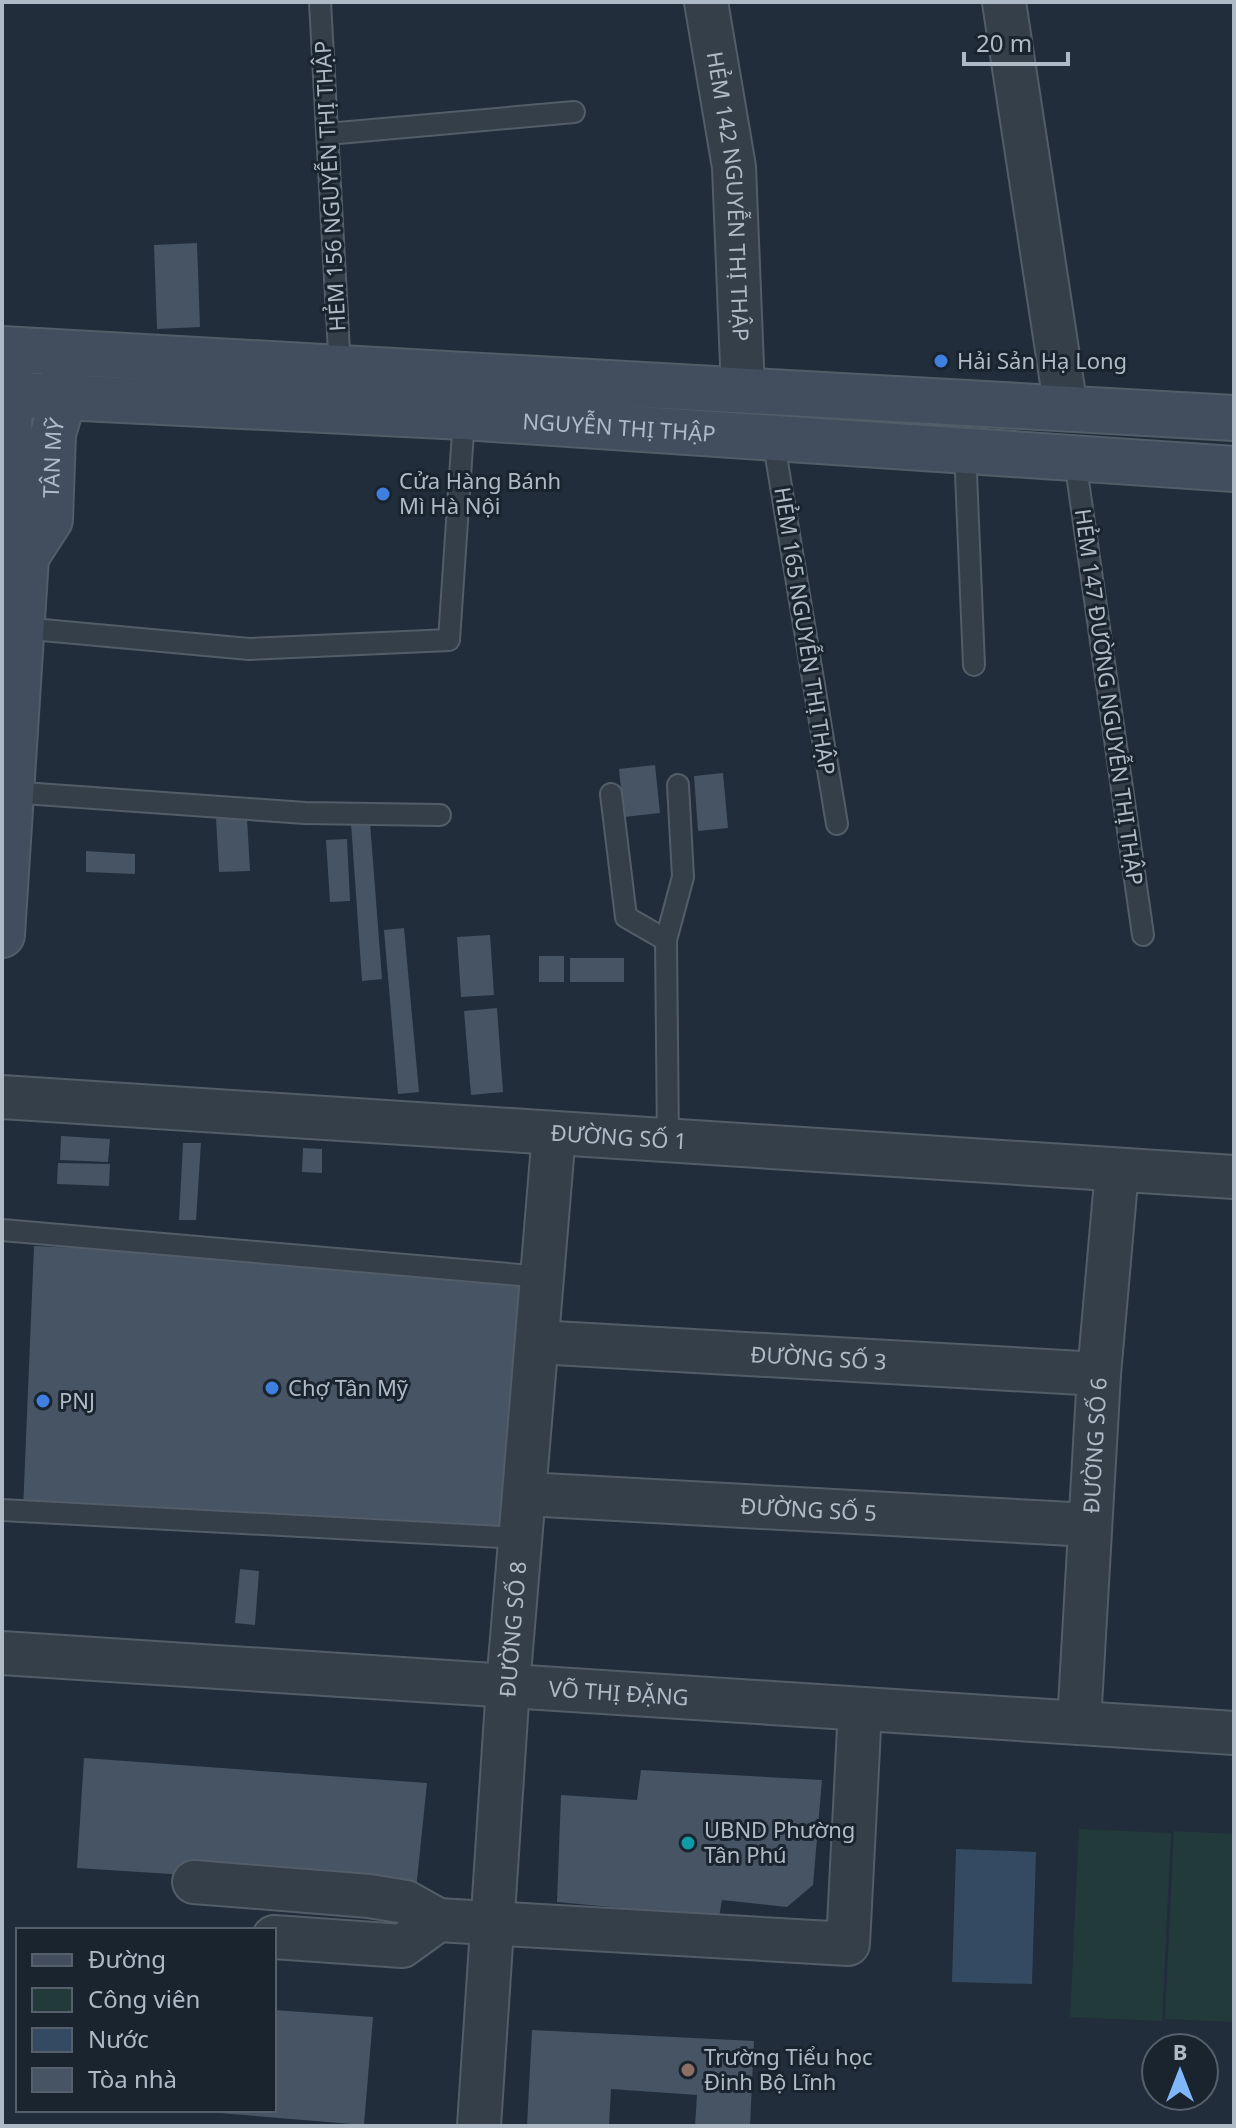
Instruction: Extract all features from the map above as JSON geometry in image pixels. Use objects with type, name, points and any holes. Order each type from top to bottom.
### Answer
[{"type":"main road","name":"NGUYỄN THỊ THẬP","points":[[6,350],[1234,418]]},
{"type":"main road","name":"TÂN MỸ","points":[[2,935],[6,792],[26,557],[8,513],[6,350]]},
{"type":"main road","name":"TÂN MỸ","points":[[26,557],[50,520],[53,434],[64,397],[65,353]]},
{"type":"main road","name":"NGUYỄN THỊ THẬP","points":[[5,394],[464,417],[1234,469]]},
{"type":"street","name":"HẺM 142 NGUYỄN THỊ THẬP","points":[[706,2],[734,167],[743,390]]},
{"type":"street","points":[[1004,2],[1066,409]]},
{"type":"street","name":"ĐƯỜNG SỐ 1","points":[[2,1097],[1234,1177]]},
{"type":"street","name":"ĐƯỜNG SỐ 8","points":[[479,2126],[508,1686],[554,1133]]},
{"type":"street","name":"ĐƯỜNG SỐ 6","points":[[1079,1723],[1099,1374],[1117,1170]]},
{"type":"street","name":"ĐƯỜNG SỐ 3","points":[[537,1342],[1099,1374]]},
{"type":"street","name":"ĐƯỜNG SỐ 5","points":[[525,1494],[1090,1525]]},
{"type":"street","name":"VÕ THỊ ĐẶNG","points":[[2,1653],[1234,1733]]},
{"type":"street","points":[[194,1882],[394,1900],[406,1902],[438,1920],[848,1944],[860,1709]]},
{"type":"street","points":[[276,1937],[402,1946],[438,1920]]},
{"type":"lane","name":"HẺM 156 NGUYỄN THỊ THẬP","points":[[320,2],[340,370]]},
{"type":"lane","points":[[327,134],[574,112]]},
{"type":"lane","points":[[21,628],[249,649],[449,640],[464,417]]},
{"type":"lane","name":"HẺM 165 NGUYỄN THỊ THẬP","points":[[773,438],[837,824]]},
{"type":"lane","points":[[965,450],[974,665]]},
{"type":"lane","name":"HẺM 147 ĐƯỜNG NGUYỄN THỊ THẬP","points":[[1075,460],[1143,935]]},
{"type":"lane","points":[[668,1141],[666,940],[683,877],[678,785]]},
{"type":"lane","points":[[6,792],[305,813],[440,815]]},
{"type":"lane","points":[[611,794],[626,917],[666,940]]},
{"type":"lane","points":[[2,1230],[543,1277]]},
{"type":"lane","points":[[2,1510],[521,1538]]},
{"type":"green space","points":[[1079,1829],[1171,1833],[1162,2021],[1070,2017]]},
{"type":"green space","points":[[1174,1831],[1234,1834],[1234,2022],[1165,2019]]},
{"type":"water","points":[[956,1849],[1036,1852],[1032,1984],[952,1982]]},
{"type":"building","points":[[197,243],[200,327],[157,329],[154,245]]},
{"type":"building","points":[[655,765],[660,813],[624,817],[619,769]]},
{"type":"building","points":[[723,773],[728,828],[698,831],[694,776]]},
{"type":"building","points":[[247,818],[250,871],[219,872],[216,819]]},
{"type":"building","points":[[370,822],[382,979],[362,981],[351,823]]},
{"type":"building","points":[[347,839],[350,901],[330,902],[326,840]]},
{"type":"building","points":[[86,851],[135,854],[135,874],[86,872]]},
{"type":"building","points":[[404,928],[419,1092],[398,1094],[384,930]]},
{"type":"building","points":[[490,935],[494,995],[461,997],[457,937]]},
{"type":"building","points":[[539,956],[564,956],[564,982],[539,982]]},
{"type":"building","points":[[570,958],[624,958],[624,982],[570,982]]},
{"type":"building","points":[[497,1008],[503,1092],[471,1095],[464,1011]]},
{"type":"building","points":[[61,1136],[110,1139],[108,1162],[60,1160]]},
{"type":"building","points":[[183,1143],[201,1143],[196,1220],[179,1220]]},
{"type":"building","points":[[303,1148],[322,1149],[322,1173],[302,1172]]},
{"type":"building","points":[[58,1163],[110,1164],[109,1186],[57,1184]]},
{"type":"building","name":"Chợ Tân Mỹ","points":[[34,1246],[520,1267],[509,1530],[23,1510]]},
{"type":"building","points":[[240,1569],[259,1571],[255,1625],[235,1623]]},
{"type":"building","points":[[84,1758],[427,1783],[416,1890],[77,1868]]},
{"type":"building","name":"UBND Phường Tân Phú","points":[[641,1770],[822,1780],[813,1885],[787,1907],[722,1900],[719,1917],[557,1902],[561,1795],[637,1800]]},
{"type":"building","points":[[276,2010],[373,2017],[364,2125],[207,2112],[276,2112]]},
{"type":"building","points":[[532,2030],[754,2041],[750,2126],[695,2126],[697,2095],[611,2089],[609,2126],[527,2126]]},
{"type":"place","name":"Hải Sản Hạ Long","points":[[941,361]]},
{"type":"place","name":"Cửa Hàng Bánh Mì Hà Nội","points":[[383,494]]},
{"type":"place","name":"Chợ Tân Mỹ","points":[[272,1388]]},
{"type":"place","name":"PNJ","points":[[43,1401]]},
{"type":"place","name":"UBND Phường Tân Phú","points":[[688,1843]]},
{"type":"place","name":"Trường Tiểu học Đinh Bộ Lĩnh","points":[[688,2070]]}]
